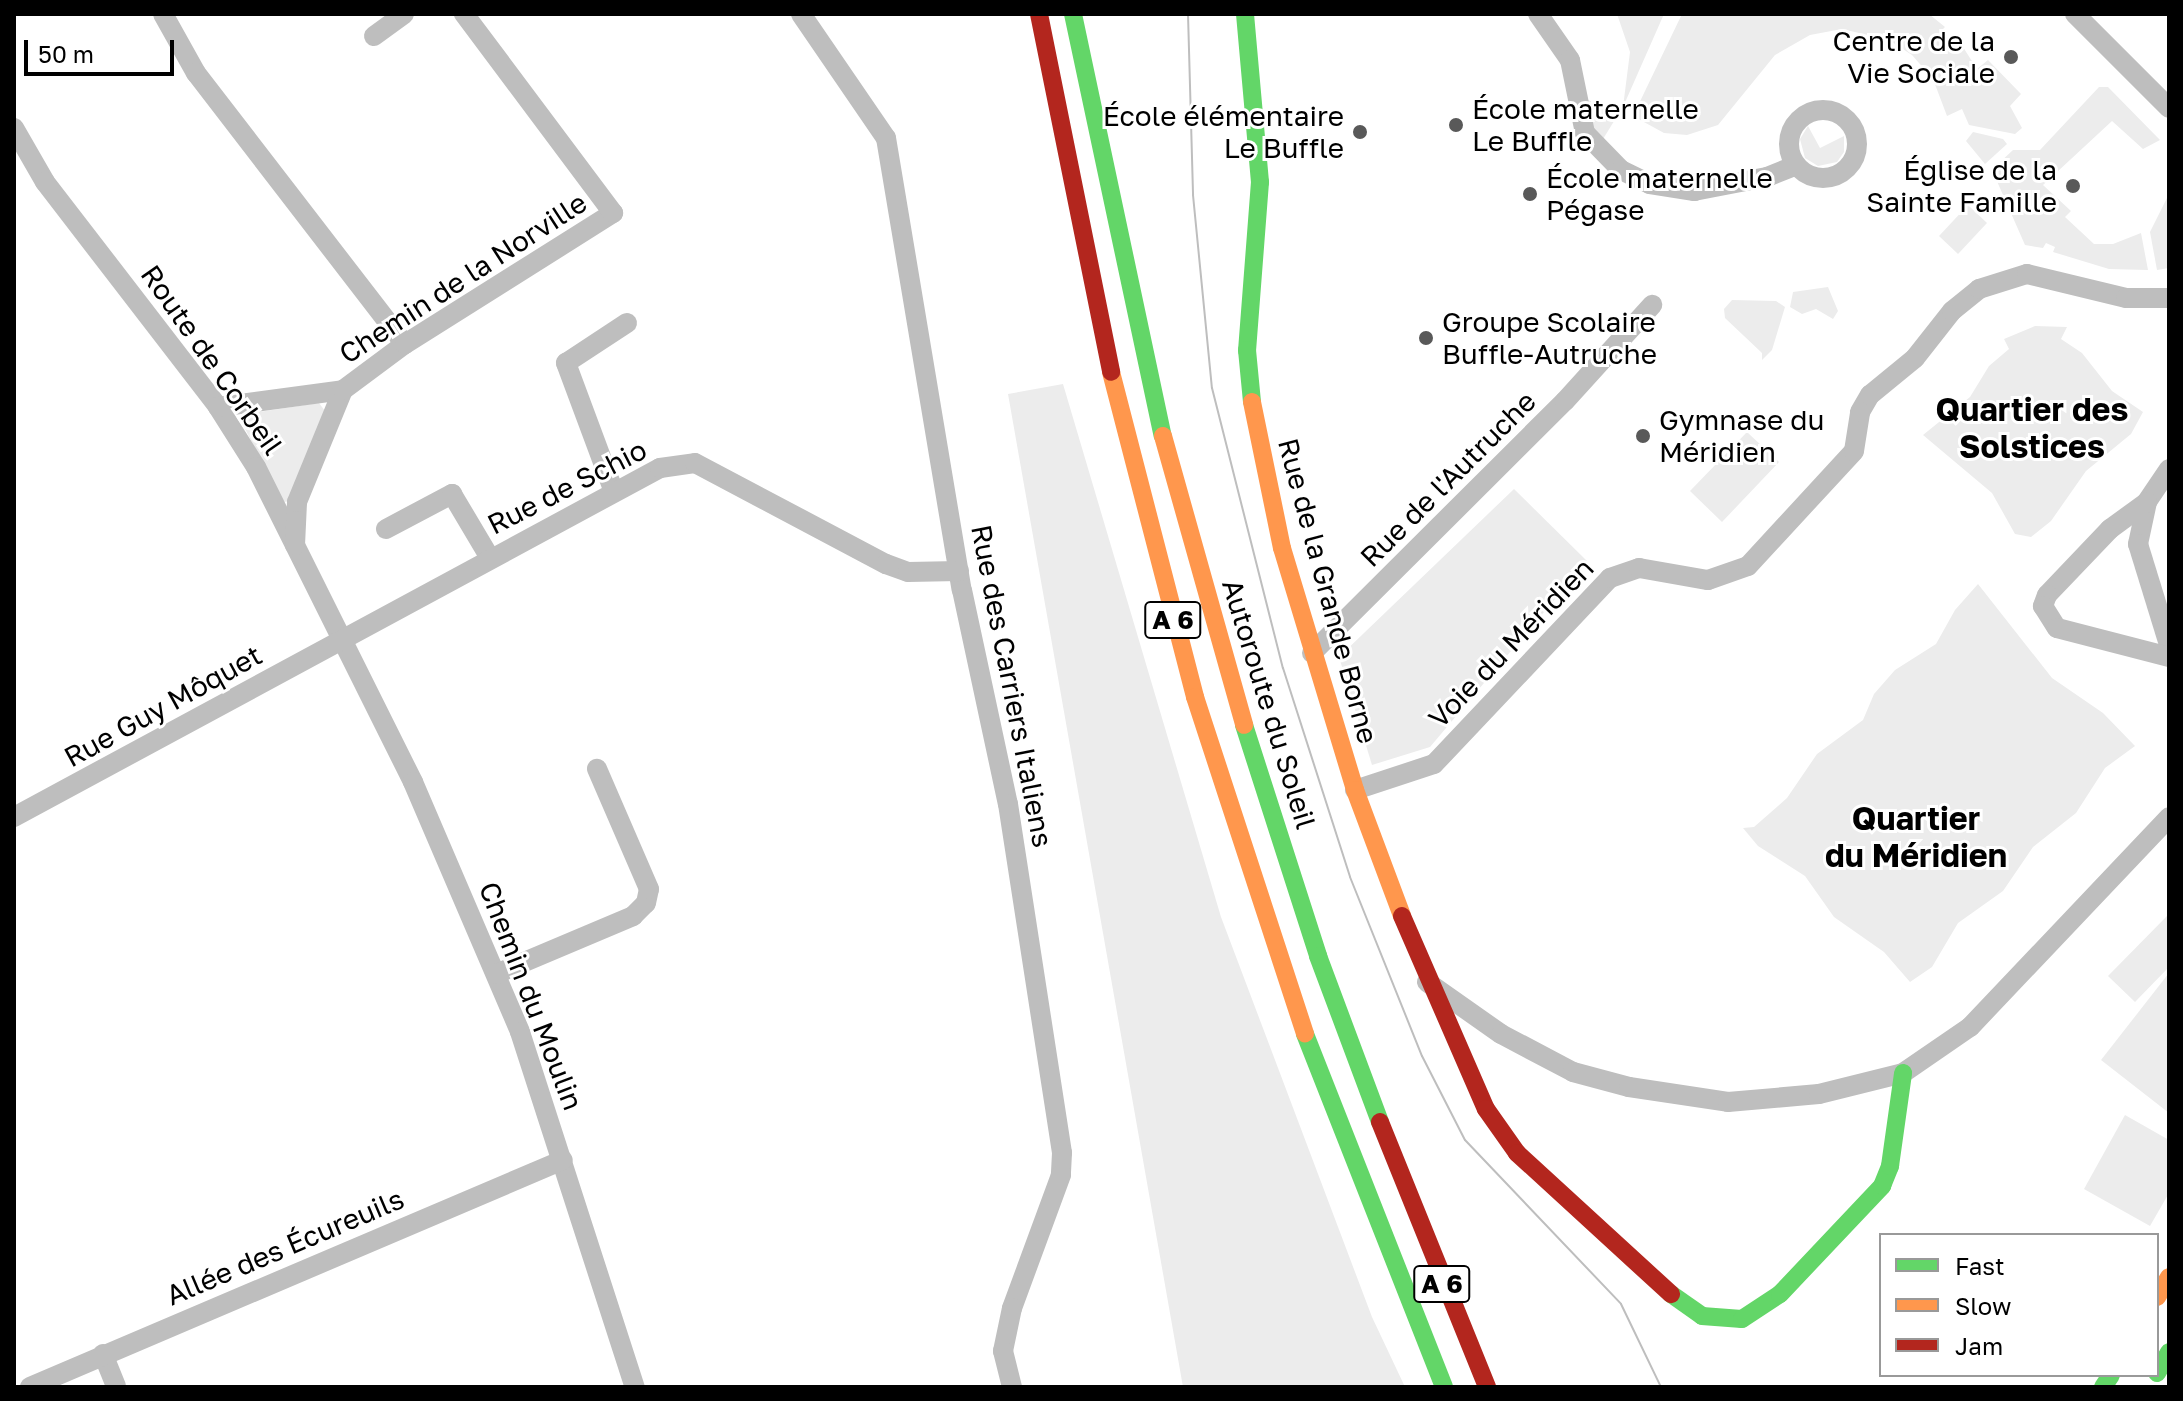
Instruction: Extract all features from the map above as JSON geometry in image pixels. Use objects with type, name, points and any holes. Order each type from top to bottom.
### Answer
[{"type":"main road","name":"A 6","points":[[1039,14],[1094,307],[1195,697],[1311,1052],[1444,1387]]},
{"type":"main road","name":"Autoroute du Soleil","points":[[1073,14],[1154,404],[1228,675],[1318,956],[1433,1262],[1487,1387]]},
{"type":"main road","name":"Rue de la Grande Borne","points":[[1245,14],[1260,182],[1247,350],[1255,435],[1312,653],[1355,790],[1427,982],[1486,1109],[1517,1153],[1674,1297],[1702,1316],[1742,1319],[1780,1294],[1882,1186],[1890,1166],[1903,1073]]},
{"type":"street","points":[[163,14],[196,73],[405,344]]},
{"type":"street","points":[[374,36],[404,14]]},
{"type":"street","name":"Chemin de la Norville","points":[[218,407],[343,390],[405,344],[613,213],[464,14]]},
{"type":"street","name":"Rue des Carriers Italiens","points":[[801,14],[886,138],[959,571],[1008,804],[1062,1153],[1061,1175],[1012,1308],[1003,1351],[1012,1387]]},
{"type":"street","points":[[1538,14],[1564,45],[1585,133],[1621,170],[1650,184],[1694,191],[1767,177],[1796,165]]},
{"type":"street","points":[[2075,14],[2169,108]]},
{"type":"street","name":"Route de Corbeil","points":[[14,128],[45,182],[218,407],[256,467],[338,640]]},
{"type":"street","name":"Voie du Méridien","points":[[1355,790],[1434,764],[1610,578],[1639,568],[1708,580],[1748,566],[1854,451],[1860,412],[1870,395],[1915,358],[1958,306],[1997,280],[2041,276],[2126,298],[2169,298]]},
{"type":"street","name":"Rue de l'Autruche","points":[[1312,653],[1565,401],[1652,305]]},
{"type":"street","points":[[614,492],[566,363],[627,323]]},
{"type":"street","name":"Chemin de la Norville","points":[[295,546],[297,502],[343,390]]},
{"type":"street","name":"Rue de Schio","points":[[338,640],[660,468],[695,463],[886,564],[908,572],[959,571]]},
{"type":"street","points":[[2169,469],[2147,502],[2110,529],[2047,595],[2043,606],[2057,628],[2169,657]]},
{"type":"street","points":[[386,529],[452,494],[490,558]]},
{"type":"street","points":[[2147,502],[2138,544],[2169,645]]},
{"type":"street","name":"Rue Guy Môquet","points":[[14,817],[338,640]]},
{"type":"street","name":"Chemin du Moulin","points":[[338,640],[413,782],[496,974],[563,1160],[635,1387]]},
{"type":"street","points":[[496,974],[633,916],[646,903],[649,889],[597,769]]},
{"type":"street","points":[[1427,982],[1513,1041],[1573,1072],[1629,1087],[1728,1102],[1819,1094],[1903,1073],[1970,1027],[2169,817]]},
{"type":"street","name":"Allée des Écureuils","points":[[30,1387],[563,1160]]},
{"type":"street","points":[[103,1354],[116,1387]]},
{"type":"shaded area","points":[[1617,14],[1664,14],[1623,107],[1630,52]]},
{"type":"shaded area","points":[[1682,14],[1929,14],[1945,27],[1940,32],[1949,41],[1955,37],[1977,69],[1988,60],[2021,94],[2010,106],[2022,128],[2015,134],[1969,125],[1962,109],[1947,116],[1933,79],[1912,55],[1889,40],[1842,29],[1810,35],[1775,55],[1718,125],[1687,135],[1664,133],[1633,116]]},
{"type":"shaded area","points":[[2099,87],[2108,87],[2160,140],[2143,149],[2112,121],[2043,185],[2071,211],[2065,217],[2094,244],[2113,244],[2141,233],[2148,270],[2109,269],[2053,252],[2055,247],[2046,243],[2043,248],[2025,245],[1996,179],[1998,164],[2013,150],[2040,150]]},
{"type":"shaded area","points":[[1581,97],[1619,113],[1600,144]]},
{"type":"shaded area","points":[[1808,126],[1820,148],[1844,136],[1844,152],[1837,162],[1818,166],[1805,158],[1800,139]]},
{"type":"shaded area","points":[[1973,132],[2003,139],[2007,144],[1985,164],[1966,141]]},
{"type":"shaded area","points":[[2169,194],[2169,268],[2157,270],[2150,232]]},
{"type":"shaded area","points":[[1968,205],[1987,223],[1958,254],[1939,236]]},
{"type":"shaded area","points":[[1828,287],[1838,311],[1833,319],[1816,309],[1802,314],[1790,307],[1793,292]]},
{"type":"shaded area","points":[[1732,300],[1776,301],[1785,307],[1772,350],[1762,360],[1762,353],[1725,318],[1724,309]]},
{"type":"shaded area","points":[[2035,326],[2067,327],[2061,339],[2082,353],[2112,391],[2143,412],[2131,434],[2086,471],[2051,521],[2031,537],[2015,534],[1992,493],[1923,435],[1970,397],[1989,366],[2009,349],[2004,339]]},
{"type":"shaded area","points":[[1063,384],[1221,917],[1372,1317],[1405,1387],[1183,1387],[1008,394]]},
{"type":"shaded area","points":[[319,403],[325,411],[291,501],[283,502],[242,423],[246,414]]},
{"type":"shaded area","points":[[1747,432],[1779,462],[1722,522],[1690,491]]},
{"type":"shaded area","points":[[1514,489],[1587,561],[1430,747],[1372,765],[1339,657]]},
{"type":"shaded area","points":[[1978,584],[2052,678],[2103,713],[2135,746],[2105,768],[2076,813],[2033,847],[2003,891],[1958,923],[1932,967],[1910,982],[1884,952],[1834,917],[1805,876],[1758,846],[1743,828],[1754,827],[1787,798],[1817,754],[1863,720],[1874,694],[1895,670],[1936,644],[1955,610]]},
{"type":"shaded area","points":[[2167,916],[2169,967],[2135,1002],[2108,976]]},
{"type":"shaded area","points":[[2169,973],[2169,1113],[2101,1060]]},
{"type":"shaded area","points":[[2125,1115],[2169,1140],[2169,1193],[2150,1226],[2084,1189]]},
{"type":"tram line","points":[[1188,14],[1193,195],[1212,388],[1283,668],[1350,877],[1422,1056],[1465,1140],[1621,1304],[1661,1387]]},
{"type":"traffic: fast","points":[[1073,14],[1163,436]]},
{"type":"traffic: fast","points":[[1245,14],[1260,182],[1247,350],[1252,402]]},
{"type":"traffic: fast","points":[[1244,725],[1318,956],[1380,1122]]},
{"type":"traffic: fast","points":[[1305,1034],[1444,1387]]},
{"type":"traffic: fast","points":[[1671,1294],[1702,1316],[1742,1319],[1780,1294],[1882,1186],[1890,1166],[1903,1073]]},
{"type":"traffic: fast","points":[[2159,1370],[2169,1352]]},
{"type":"traffic: fast","points":[[2103,1387],[2110,1377]]},
{"type":"traffic: slow","points":[[1111,372],[1195,697],[1305,1034]]},
{"type":"traffic: slow","points":[[1252,402],[1282,548],[1355,790],[1402,916]]},
{"type":"traffic: slow","points":[[1163,436],[1244,725]]},
{"type":"traffic: slow","points":[[2159,1294],[2169,1277]]},
{"type":"traffic: jam","points":[[1039,14],[1111,372]]},
{"type":"traffic: jam","points":[[1402,916],[1486,1109],[1517,1153],[1671,1294]]},
{"type":"traffic: jam","points":[[1380,1122],[1487,1387]]},
{"type":"place","name":"Centre de la Vie Sociale","points":[[2011,57]]},
{"type":"place","name":"École maternelle Le Buffle","points":[[1456,125]]},
{"type":"place","name":"École élémentaire Le Buffle","points":[[1360,132]]},
{"type":"place","name":"Église de la Sainte Famille","points":[[2073,186]]},
{"type":"place","name":"École maternelle Pégase","points":[[1530,194]]},
{"type":"place","name":"Groupe Scolaire Buffle-Autruche","points":[[1426,338]]},
{"type":"place","name":"Gymnase du Méridien","points":[[1643,436]]},
{"type":"district","name":"Quartier des Solstices","points":[[2032,428]]},
{"type":"district","name":"Quartier du Méridien","points":[[1916,838]]}]
